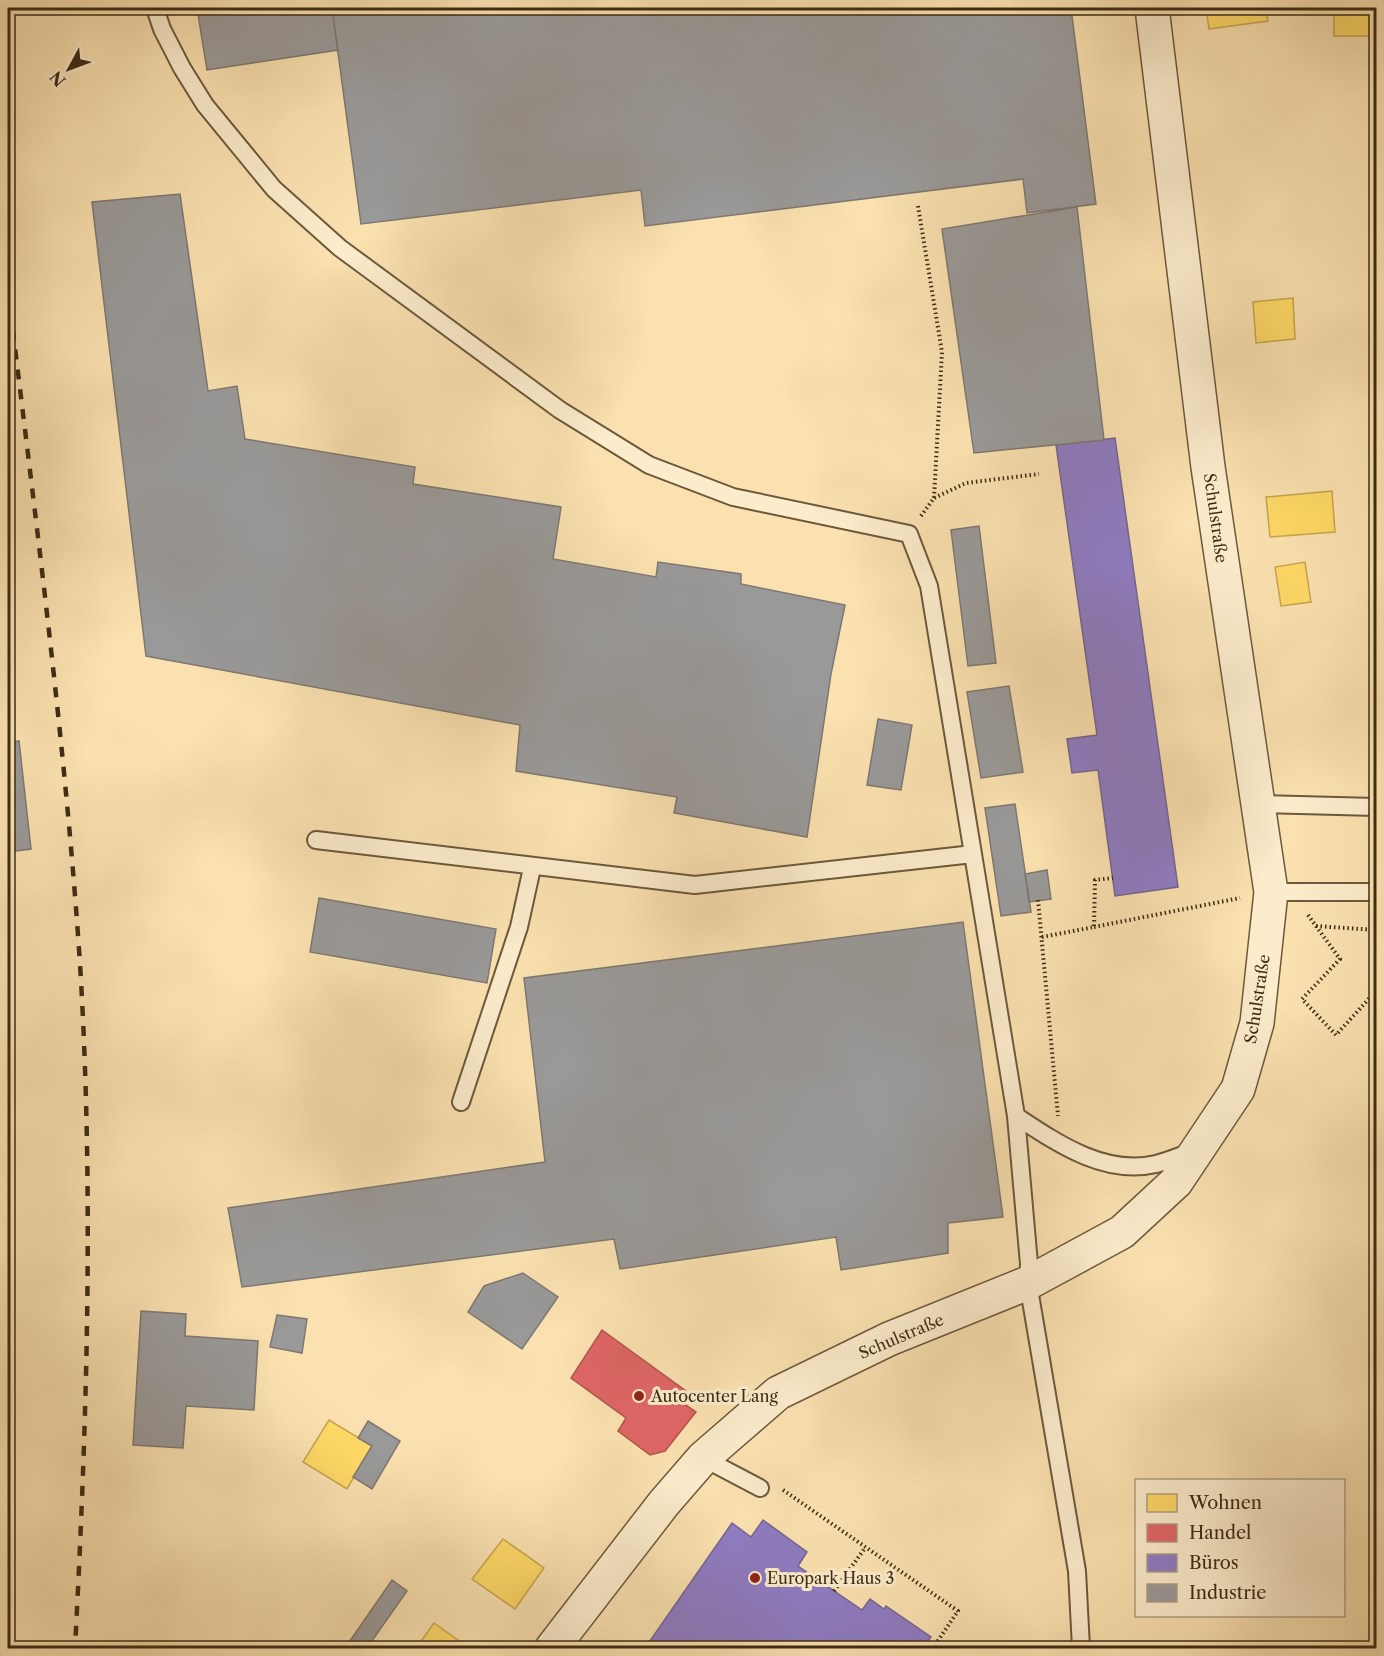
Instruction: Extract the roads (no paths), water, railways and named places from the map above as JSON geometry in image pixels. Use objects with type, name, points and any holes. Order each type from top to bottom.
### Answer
[{"type":"street","name":"Schulstraße","points":[[552,1648],[664,1503],[703,1458],[777,1394],[889,1339],[1028,1283],[1122,1232],[1176,1182],[1238,1089],[1257,1023],[1271,892],[1208,466],[1152,8]]},
{"type":"lane","points":[[155,8],[162,29],[182,68],[205,105],[274,189],[340,248],[560,410],[649,465],[733,497],[909,534],[929,586],[1016,1116],[1029,1264],[1028,1283],[1077,1572],[1081,1648]]},
{"type":"lane","points":[[1258,804],[1377,807]]},
{"type":"lane","points":[[316,840],[532,868],[695,885],[974,854]]},
{"type":"lane","points":[[461,1102],[519,927],[532,868]]},
{"type":"lane","points":[[1271,892],[1377,892]]},
{"type":"lane","points":[[1016,1116],[1059,1144],[1106,1165],[1154,1165],[1200,1149]]},
{"type":"lane","points":[[703,1458],[760,1488]]},
{"type":"railway","points":[[8,290],[66,795],[80,964],[88,1221],[86,1392],[75,1648]]},
{"type":"place","name":"Autocenter Lang","points":[[639,1396]]},
{"type":"place","name":"Europark Haus 3","points":[[755,1578]]}]
